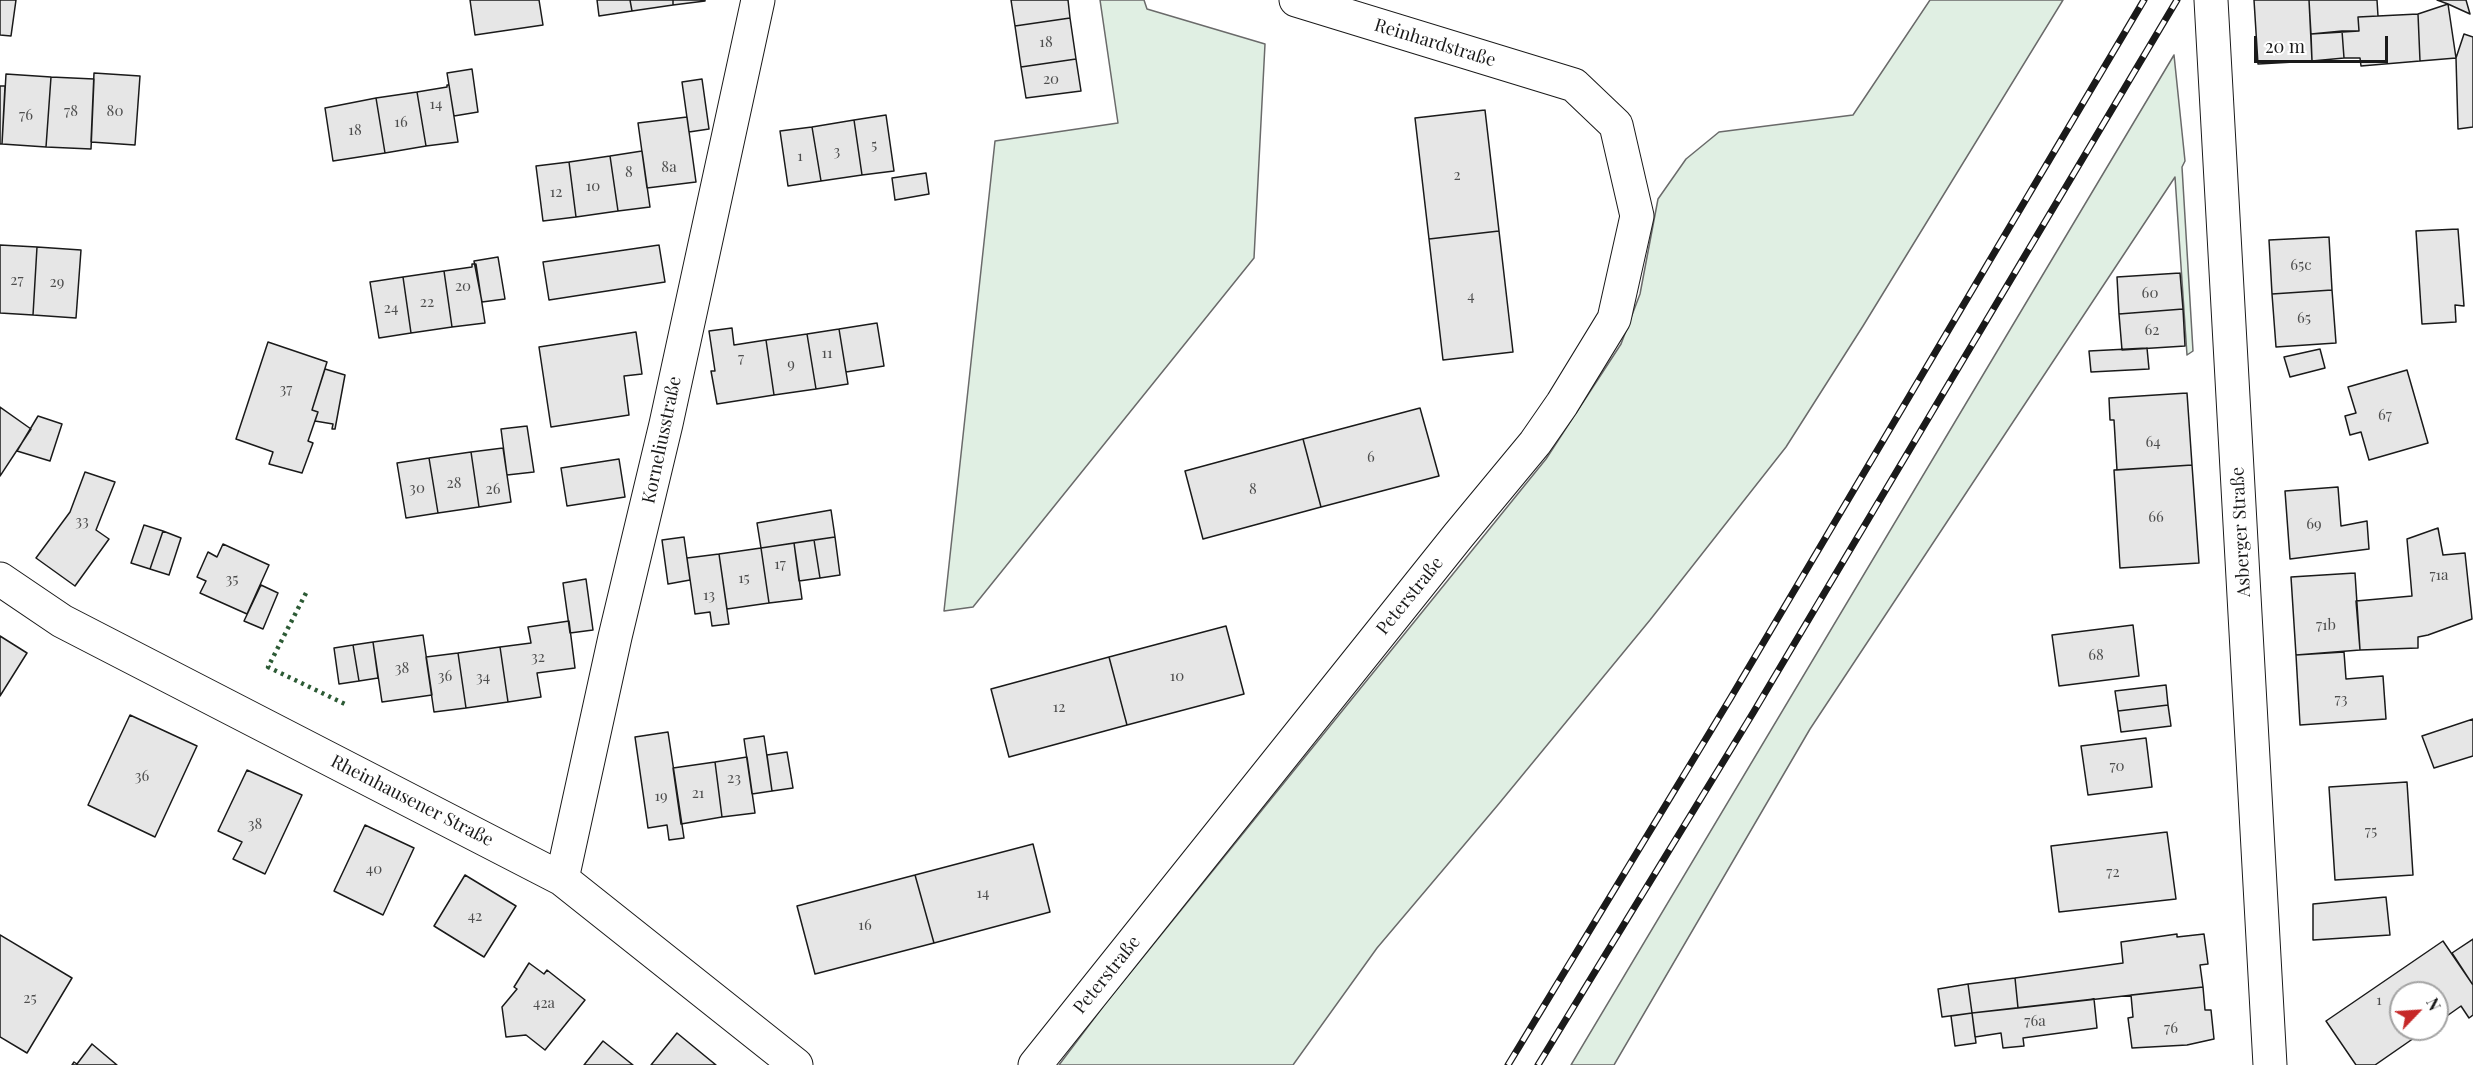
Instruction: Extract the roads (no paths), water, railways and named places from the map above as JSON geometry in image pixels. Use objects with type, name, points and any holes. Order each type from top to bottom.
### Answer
[{"type":"street","name":"Korneliusstraße","points":[[562,879],[615,637],[666,424],[758,0]]},
{"type":"street","name":"Reinhardstraße","points":[[1296,0],[1574,85]]},
{"type":"street","name":"Asberger Straße","points":[[2211,0],[2270,1065]]},
{"type":"street","name":"Peterstraße","points":[[1035,1065],[1535,443],[1614,320],[1637,216],[1616,125],[1574,85]]},
{"type":"street","name":"Rheinhausener Straße","points":[[0,579],[62,621],[562,879],[796,1065]]},
{"type":"railway","points":[[1508,1065],[1730,699],[2144,0]]},
{"type":"railway","points":[[1538,1065],[1753,713],[2177,0]]}]
